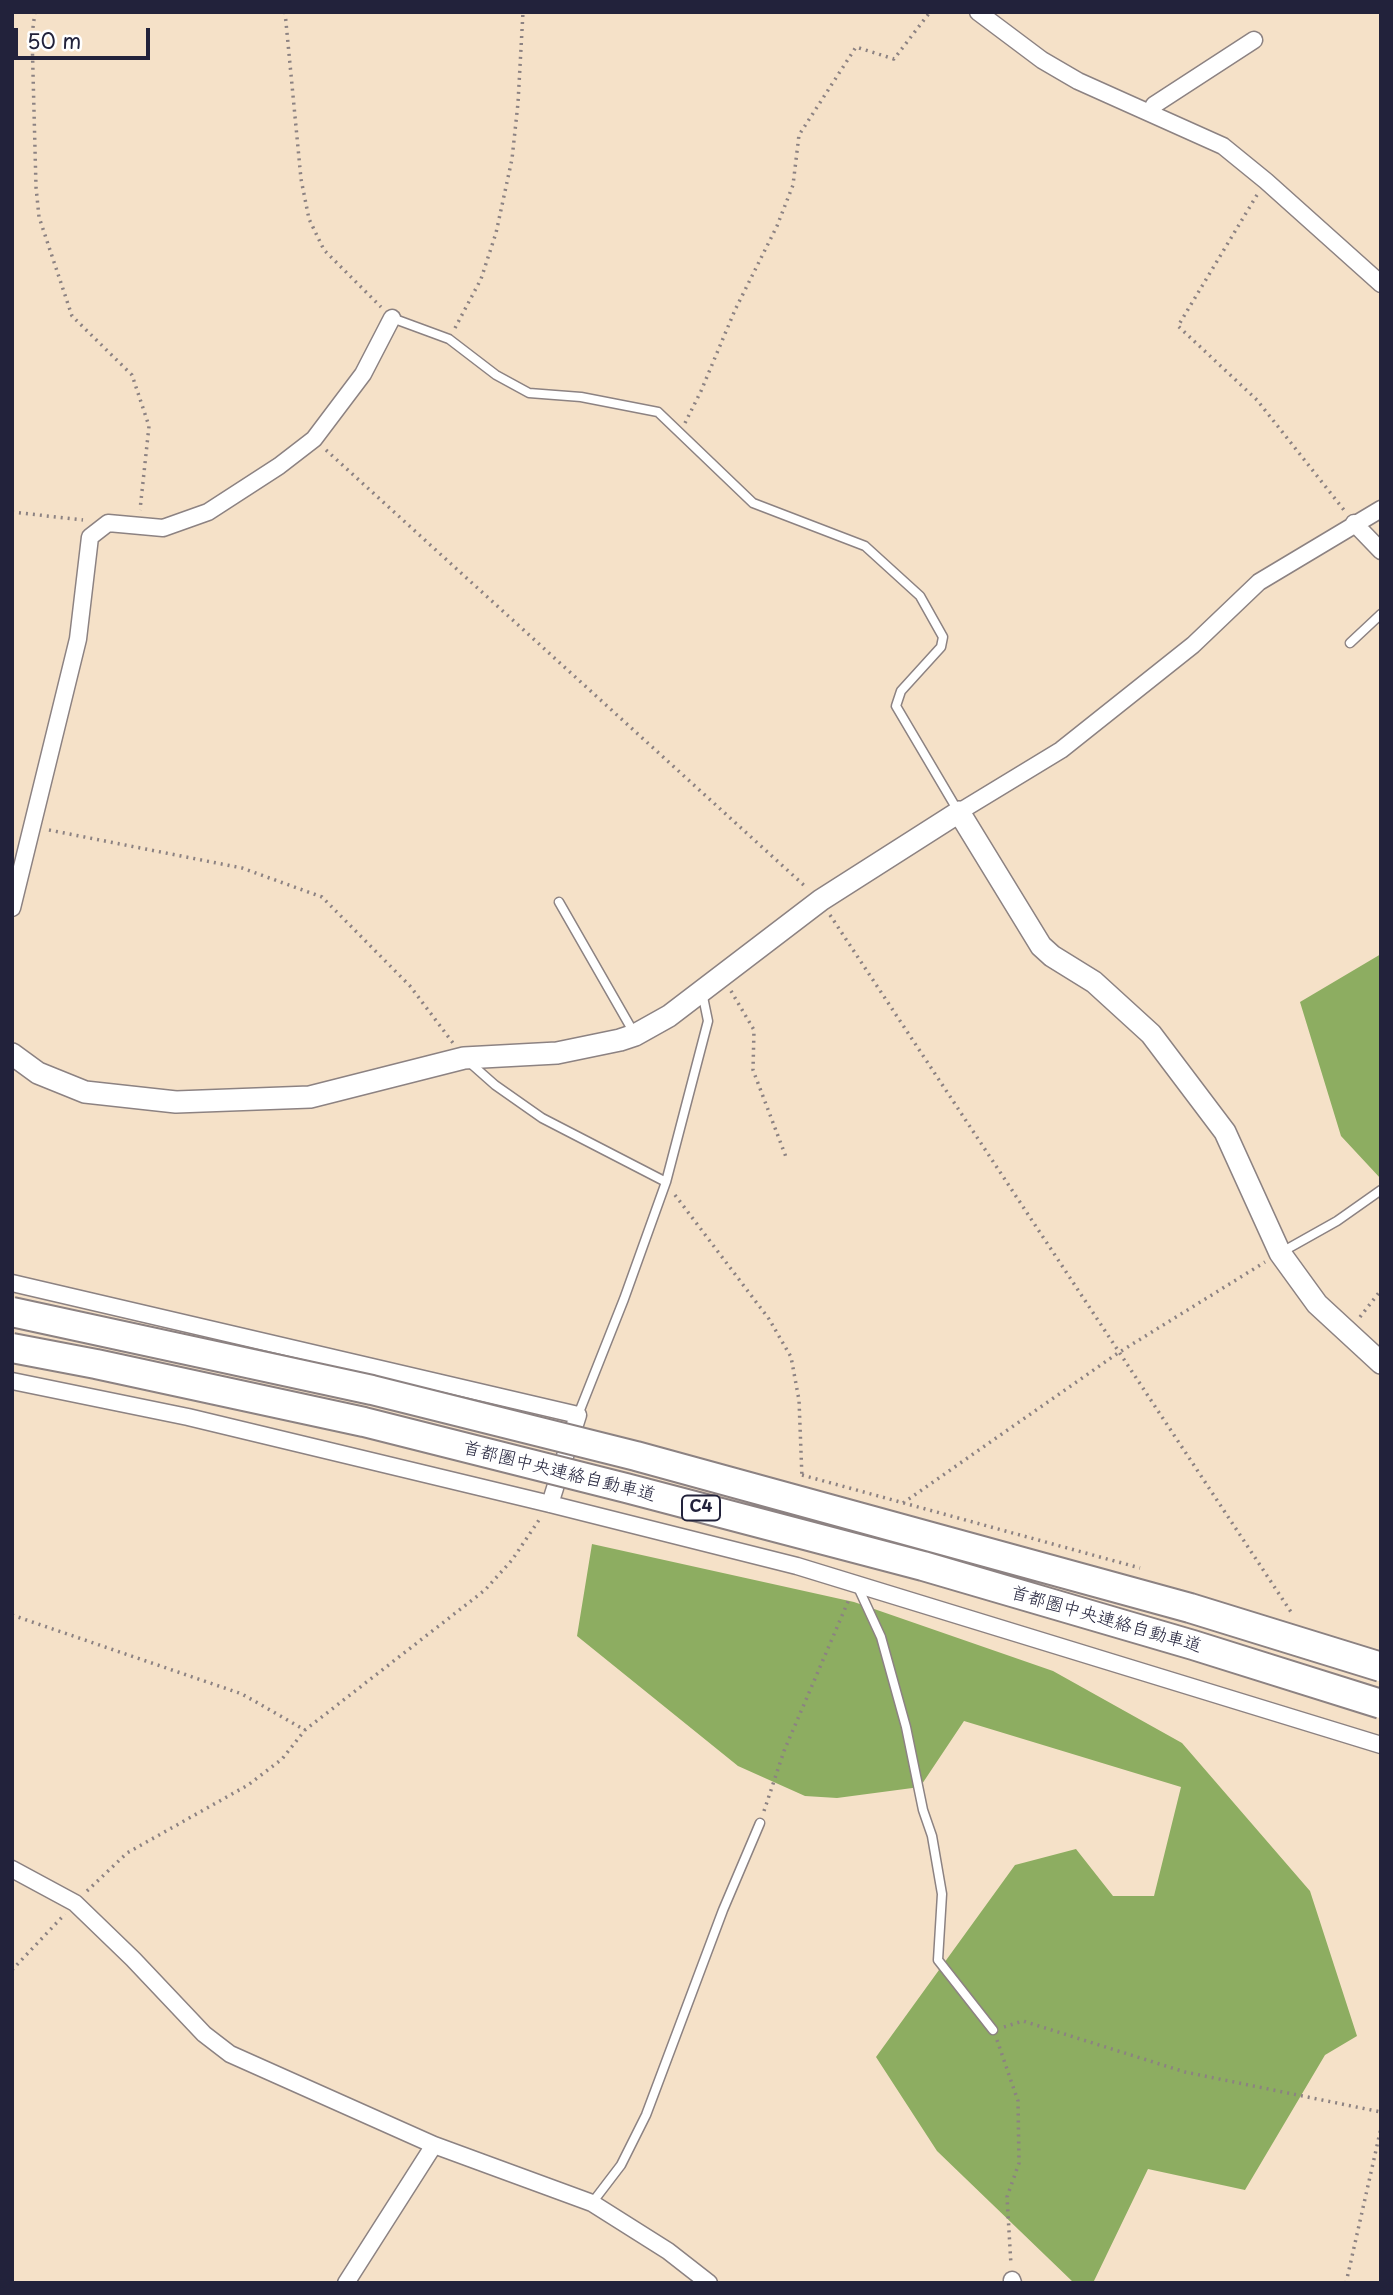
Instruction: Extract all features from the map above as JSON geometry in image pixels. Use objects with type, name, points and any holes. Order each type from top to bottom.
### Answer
[{"type":"highway","name":"首都圏中央連絡自動車道","points":[[12,1312],[372,1390],[636,1456],[1190,1608],[1381,1667]]},
{"type":"highway","name":"首都圏中央連絡自動車道","points":[[12,1348],[364,1422],[666,1499],[923,1566],[1193,1645],[1381,1704]]},
{"type":"street","points":[[978,12],[1042,60],[1078,81],[1223,146],[1381,284]]},
{"type":"street","points":[[1150,113],[1154,106],[1254,40]]},
{"type":"street","points":[[12,908],[78,639],[90,537],[108,523],[163,528],[208,512],[279,466],[314,439],[363,374],[392,318]]},
{"type":"street","points":[[12,1054],[38,1073],[85,1092],[176,1101],[310,1097],[464,1058],[557,1053],[635,1035],[702,992],[721,974],[821,900],[1061,750],[1193,645],[1259,582],[1381,509]]},
{"type":"street","points":[[1354,523],[1381,551]]},
{"type":"street","points":[[959,812],[1041,946],[1094,982],[1151,1034],[1225,1132],[1280,1253],[1317,1304],[1381,1363]]},
{"type":"street","points":[[12,1283],[578,1415],[550,1504]]},
{"type":"street","points":[[12,1381],[188,1417],[550,1504],[855,1582],[1381,1745]]},
{"type":"street","points":[[12,1869],[75,1903],[204,2034],[230,2054],[434,2146],[592,2203],[668,2251],[709,2283]]},
{"type":"street","points":[[346,2283],[434,2146]]},
{"type":"lane","points":[[392,318],[449,339],[496,375],[529,393],[581,397],[658,412],[753,503],[866,546],[920,596],[943,637],[941,647],[901,691],[896,706],[959,812]]},
{"type":"lane","points":[[1350,643],[1381,614]]},
{"type":"lane","points":[[559,902],[635,1035]]},
{"type":"lane","points":[[578,1415],[666,1182],[708,1021],[702,992]]},
{"type":"lane","points":[[464,1058],[495,1085],[542,1118],[666,1182]]},
{"type":"lane","points":[[1280,1253],[1337,1220],[1381,1190]]},
{"type":"lane","points":[[855,1582],[881,1637],[906,1727],[923,1810],[932,1836],[942,1894],[938,1960],[993,2030]]},
{"type":"lane","points":[[592,2203],[621,2165],[646,2115],[723,1910],[760,1822]]},
{"type":"path","points":[[35,12],[32,35],[39,217],[72,316],[132,375],[149,426],[138,526]]},
{"type":"path","points":[[285,12],[300,165],[309,219],[324,250],[392,318]]},
{"type":"path","points":[[449,339],[481,279],[496,233],[512,159],[523,12]]},
{"type":"path","points":[[680,434],[735,310],[778,226],[793,185],[799,135],[856,47],[894,60],[930,12]]},
{"type":"path","points":[[1266,181],[1178,326],[1257,400],[1354,523]]},
{"type":"path","points":[[314,439],[821,900],[1294,1617]]},
{"type":"path","points":[[12,512],[108,523]]},
{"type":"path","points":[[34,827],[242,868],[322,897],[410,986],[464,1058]]},
{"type":"path","points":[[721,974],[754,1030],[753,1070],[786,1157]]},
{"type":"path","points":[[666,1182],[769,1319],[791,1357],[799,1400],[801,1488]]},
{"type":"path","points":[[902,1503],[1118,1353],[1280,1253]]},
{"type":"path","points":[[1348,1333],[1381,1290]]},
{"type":"path","points":[[802,1475],[1140,1568]]},
{"type":"path","points":[[12,1970],[127,1853],[248,1784],[282,1759],[305,1730],[485,1590],[512,1560],[550,1504]]},
{"type":"path","points":[[760,1822],[784,1751],[831,1646],[855,1582]]},
{"type":"path","points":[[12,1615],[242,1694],[305,1730]]},
{"type":"path","points":[[1013,2282],[1007,2197],[1019,2163],[1018,2101],[993,2030],[1023,2021],[1185,2072],[1381,2112]]},
{"type":"path","points":[[1346,2283],[1381,2128]]},
{"type":"green space","points":[[1381,954],[1381,1179],[1341,1136],[1300,1002]]},
{"type":"green space","points":[[592,1544],[854,1602],[1053,1671],[1182,1743],[1310,1891],[1357,2036],[1325,2055],[1245,2190],[1148,2169],[1093,2283],[1074,2283],[937,2151],[876,2057],[1015,1865],[1076,1849],[1113,1896],[1154,1896],[1181,1787],[964,1721],[920,1787],[837,1798],[805,1796],[738,1766],[577,1636]]}]
